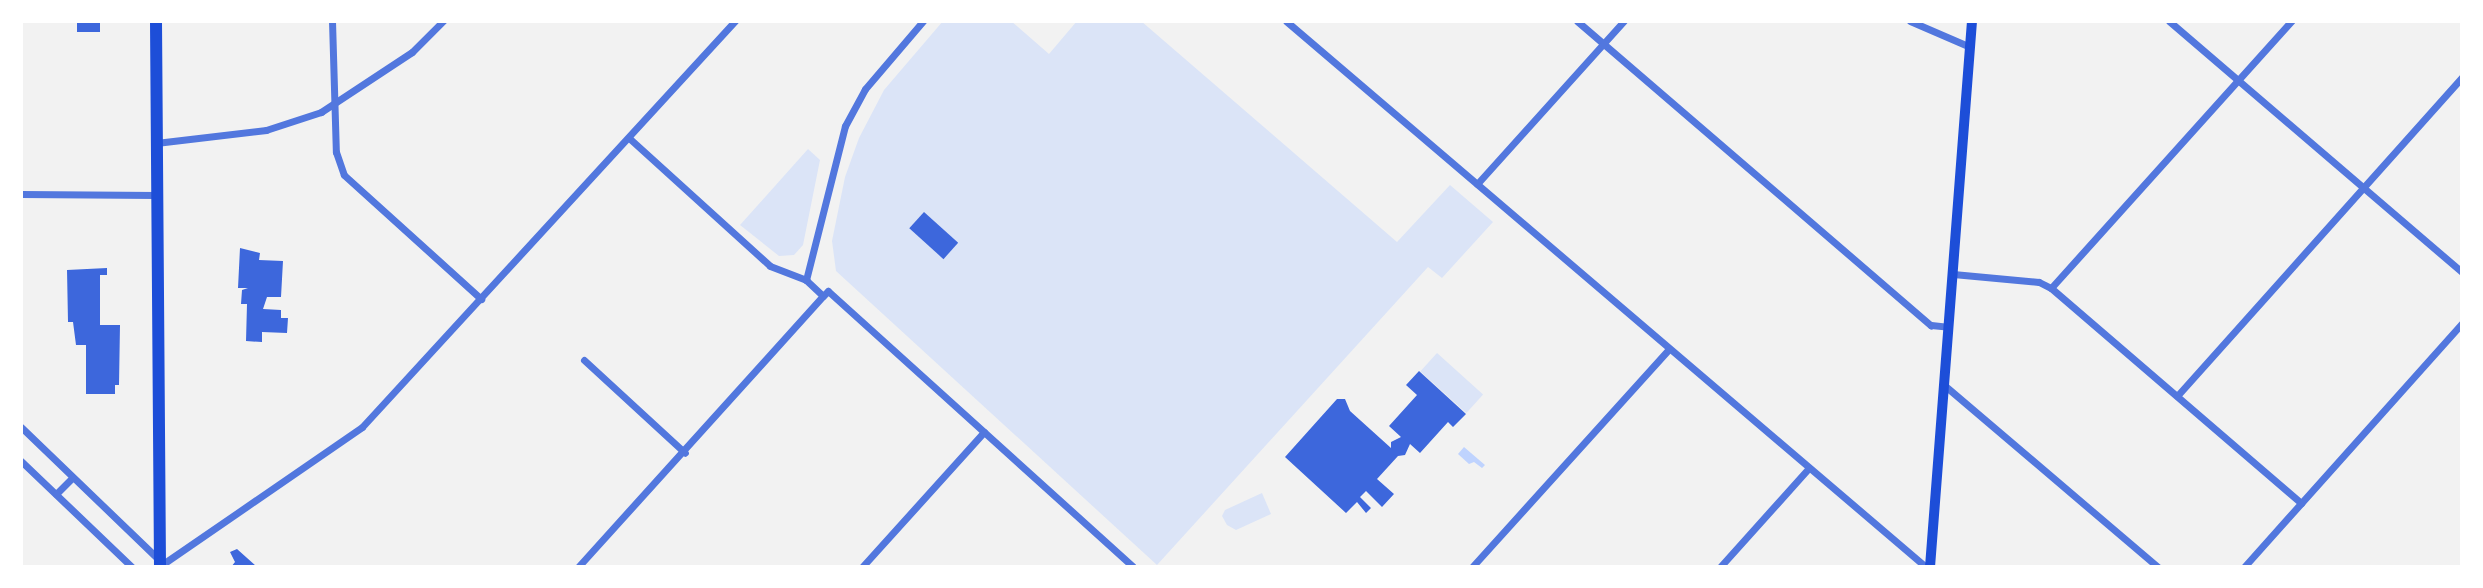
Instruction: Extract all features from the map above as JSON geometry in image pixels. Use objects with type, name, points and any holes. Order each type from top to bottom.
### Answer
[{"type":"main road","points":[[156,21],[160,564]]},
{"type":"main road","points":[[1928,567],[1972,21]]},
{"type":"street","points":[[332,21],[336,152],[350,184],[481,299]]},
{"type":"street","points":[[155,143],[267,130],[334,104],[412,52],[443,21]]},
{"type":"street","points":[[21,427],[160,564],[351,436],[481,299],[735,21]]},
{"type":"street","points":[[806,280],[845,125],[871,81],[923,21]]},
{"type":"street","points":[[1286,21],[1808,469],[1928,567]]},
{"type":"street","points":[[1577,21],[1931,325],[1949,327]]},
{"type":"street","points":[[1477,184],[1624,21]]},
{"type":"street","points":[[1910,21],[1970,47]]},
{"type":"street","points":[[2169,21],[2462,272]]},
{"type":"street","points":[[2051,288],[2291,21]]},
{"type":"street","points":[[2177,396],[2462,77]]},
{"type":"street","points":[[629,138],[763,260],[806,280],[823,296]]},
{"type":"street","points":[[21,194],[156,195]]},
{"type":"street","points":[[1953,274],[2039,282],[2051,288],[2301,503]]},
{"type":"street","points":[[578,567],[685,453],[828,290],[1132,567]]},
{"type":"street","points":[[2244,567],[2462,323]]},
{"type":"street","points":[[1472,567],[1670,349]]},
{"type":"street","points":[[584,360],[685,453]]},
{"type":"street","points":[[1944,385],[2158,567]]},
{"type":"street","points":[[862,567],[984,432]]},
{"type":"street","points":[[21,461],[132,567]]},
{"type":"street","points":[[1720,567],[1808,469]]},
{"type":"street","points":[[56,494],[72,478]]},
{"type":"shaded area","points":[[943,21],[1011,21],[1049,54],[1077,21],[1141,21],[1397,242],[1450,185],[1493,222],[1442,278],[1428,267],[1157,565],[836,271],[832,241],[845,177],[859,138],[884,90]]},
{"type":"shaded area","points":[[808,149],[820,160],[803,245],[794,255],[779,256],[740,225]]},
{"type":"shaded area","points":[[1437,353],[1483,394],[1466,413],[1420,372]]},
{"type":"shaded area","points":[[1262,493],[1271,514],[1236,530],[1227,525],[1222,516],[1225,510]]},
{"type":"water","points":[[1464,447],[1485,465],[1482,468],[1474,462],[1469,464],[1458,454]]},
{"type":"building","points":[[77,21],[100,21],[100,32],[77,32]]},
{"type":"building","points":[[924,212],[958,243],[943,259],[909,228]]},
{"type":"building","points":[[240,248],[260,253],[259,260],[283,261],[281,297],[267,297],[263,309],[281,310],[281,318],[288,318],[287,333],[262,332],[262,342],[246,341],[247,304],[241,304],[242,290],[248,288],[238,288]]},
{"type":"building","points":[[107,268],[107,275],[100,275],[100,325],[120,325],[119,385],[115,385],[115,394],[86,394],[86,345],[76,345],[73,322],[68,322],[67,270]]},
{"type":"building","points":[[1419,371],[1466,414],[1453,427],[1448,422],[1420,453],[1410,444],[1405,455],[1398,456],[1377,479],[1394,494],[1382,507],[1366,491],[1360,497],[1371,508],[1366,513],[1357,502],[1346,513],[1285,457],[1337,399],[1345,399],[1350,411],[1391,448],[1391,442],[1401,437],[1389,426],[1417,395],[1406,385]]},
{"type":"building","points":[[237,549],[257,567],[231,567],[235,562],[230,552]]}]
